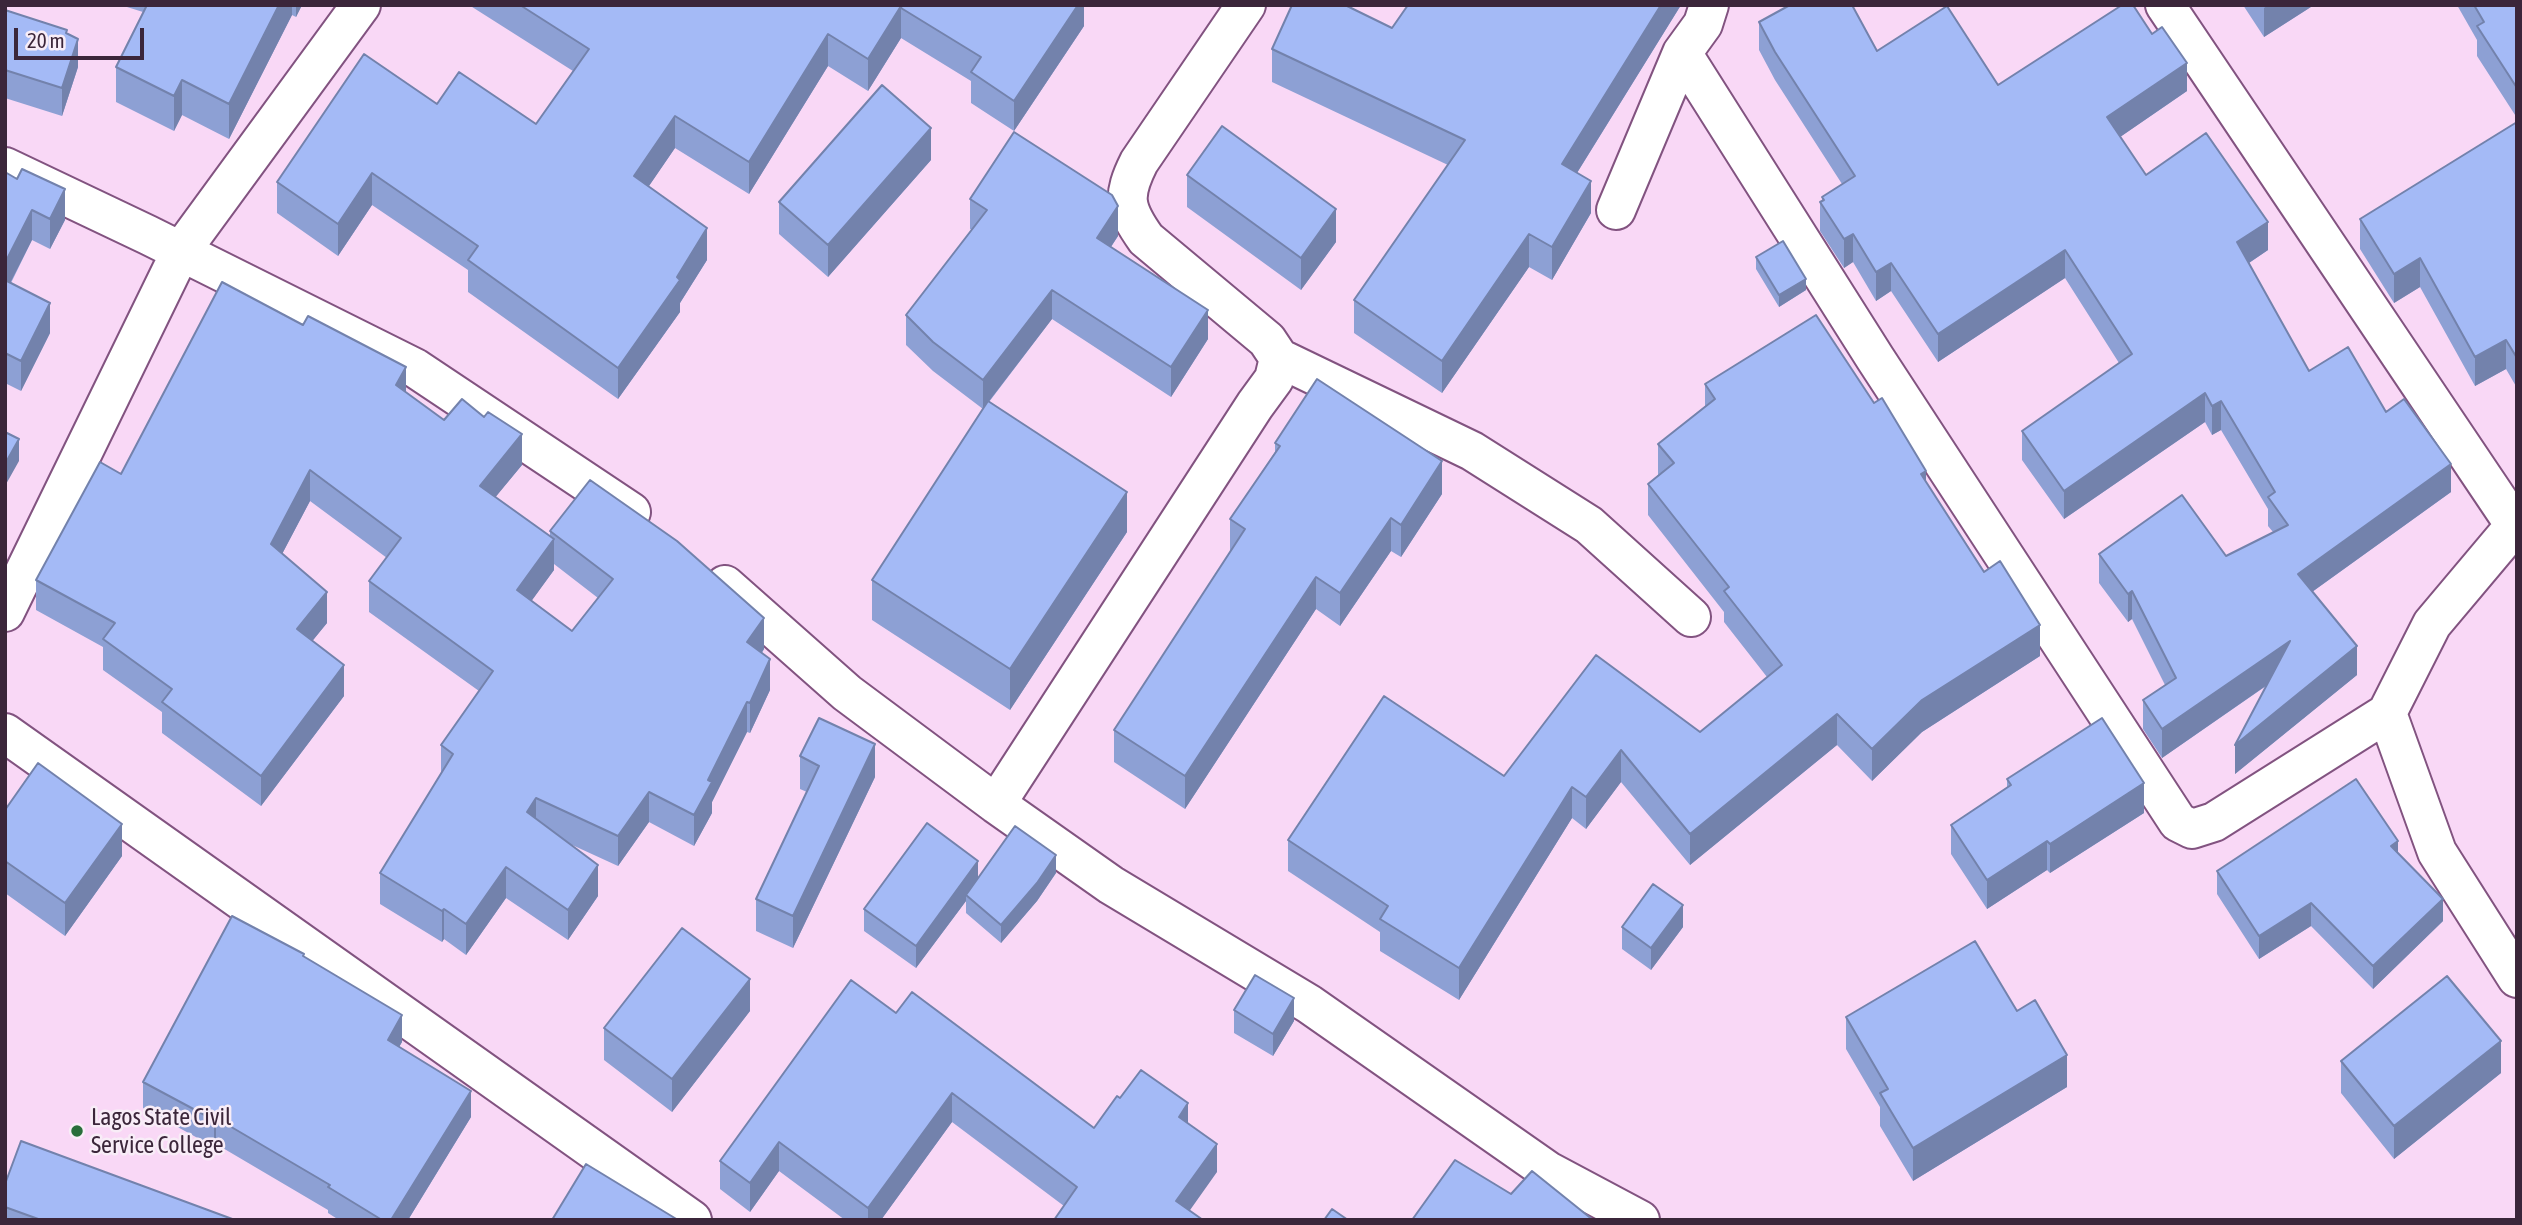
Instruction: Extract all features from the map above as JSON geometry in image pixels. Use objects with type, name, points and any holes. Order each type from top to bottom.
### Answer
[{"type":"street","points":[[5,612],[181,251],[361,5]]},
{"type":"street","points":[[1246,5],[1139,162],[1128,185],[1127,206],[1133,221],[1146,239],[1246,320],[1267,340],[1279,358],[1472,451],[1589,526],[1691,617]]},
{"type":"street","points":[[1616,210],[1682,53],[1703,24],[1709,5]]},
{"type":"street","points":[[1682,53],[1875,358],[2178,822],[2192,829],[2214,822],[2387,713],[2432,624],[2516,523],[2165,5]]},
{"type":"street","points":[[5,167],[415,368],[663,533]]},
{"type":"street","points":[[996,804],[1274,379],[1279,358]]},
{"type":"street","points":[[694,558],[847,693],[996,804],[1111,885],[1309,1004],[1548,1171],[1640,1220]]},
{"type":"street","points":[[2387,713],[2437,852],[2513,966]]},
{"type":"street","points":[[5,733],[692,1220]]},
{"type":"building","points":[[147,5],[279,5],[229,104],[182,80],[174,96],[116,67]]},
{"type":"building","points":[[520,5],[901,6],[868,59],[828,34],[749,162],[675,116],[634,176],[707,228],[677,277],[680,280],[618,368],[468,260],[478,246],[372,173],[338,224],[277,182],[364,54],[437,104],[459,72],[536,124],[589,49]]},
{"type":"building","points":[[902,5],[1078,5],[1014,101],[971,72],[981,57],[901,8]]},
{"type":"building","points":[[1292,5],[1345,5],[1392,28],[1408,5],[1661,5],[1562,164],[1591,181],[1552,247],[1529,234],[1442,361],[1354,300],[1465,140],[1272,49]]},
{"type":"building","points":[[1790,5],[1852,5],[1877,51],[1947,6],[1998,85],[2122,5],[2133,5],[2152,34],[2162,27],[2187,63],[2107,117],[2146,175],[2206,133],[2268,222],[2237,242],[2309,371],[2348,347],[2386,412],[2404,399],[2451,464],[2298,574],[2357,646],[2235,745],[2290,641],[2162,729],[2143,700],[2176,678],[2132,591],[2128,594],[2099,554],[2182,495],[2226,556],[2288,525],[2268,497],[2275,492],[2221,401],[2212,406],[2205,393],[2064,491],[2022,431],[2132,354],[2065,250],[1938,334],[1891,263],[1876,272],[1853,234],[1844,239],[1820,202],[1824,200],[1822,197],[1855,176],[1775,52],[1759,22]]},
{"type":"building","points":[[2474,5],[2517,5],[2517,88],[2477,26],[2484,22]]},
{"type":"building","points":[[5,10],[67,30],[66,33],[78,39],[62,88],[5,70]]},
{"type":"building","points":[[882,85],[931,128],[828,245],[779,202]]},
{"type":"building","points":[[2517,122],[2517,358],[2506,340],[2475,357],[2420,258],[2394,274],[2360,219]]},
{"type":"building","points":[[1222,126],[1336,209],[1301,258],[1187,175]]},
{"type":"building","points":[[1014,132],[1112,195],[1118,206],[1097,238],[1208,310],[1171,367],[1052,290],[983,380],[933,342],[906,315],[987,210],[970,199]]},
{"type":"building","points":[[22,169],[65,189],[50,219],[32,210],[5,263],[5,172],[17,179]]},
{"type":"building","points":[[1783,241],[1806,279],[1779,295],[1756,257]]},
{"type":"building","points":[[5,280],[50,303],[21,361],[5,353]]},
{"type":"building","points":[[222,282],[303,325],[308,316],[406,367],[396,385],[444,420],[462,399],[484,417],[488,412],[522,434],[480,486],[554,539],[517,590],[572,631],[613,579],[550,531],[590,480],[677,541],[764,618],[747,642],[770,659],[750,703],[747,702],[708,780],[712,782],[694,815],[649,792],[618,836],[536,798],[527,812],[598,865],[568,910],[506,867],[466,924],[380,873],[453,754],[441,745],[493,671],[369,581],[401,538],[310,470],[271,544],[327,592],[297,629],[344,665],[261,776],[162,702],[172,689],[103,639],[115,623],[36,580],[100,462],[121,474]]},
{"type":"building","points":[[1816,315],[1874,403],[1882,398],[1926,471],[1921,474],[1984,572],[2000,561],[2040,625],[1922,700],[1872,749],[1837,714],[1690,834],[1621,750],[1586,797],[1572,787],[1459,968],[1380,919],[1388,906],[1288,840],[1384,696],[1504,776],[1596,655],[1700,732],[1782,665],[1724,591],[1729,587],[1648,484],[1674,463],[1658,444],[1715,399],[1705,384]]},
{"type":"building","points":[[1317,379],[1442,461],[1401,525],[1391,518],[1340,593],[1316,577],[1185,776],[1114,730],[1245,529],[1230,519],[1280,446],[1275,443]]},
{"type":"building","points":[[988,401],[1127,492],[1010,669],[872,580]]},
{"type":"building","points":[[5,432],[19,439],[5,464]]},
{"type":"building","points":[[819,718],[875,744],[793,916],[756,899],[819,766],[800,756]]},
{"type":"building","points":[[2102,718],[2144,783],[2050,844],[2047,841],[1987,880],[1951,825],[2011,785],[2007,779]]},
{"type":"building","points":[[38,763],[122,824],[65,903],[5,861],[5,810]]},
{"type":"building","points":[[2356,779],[2398,841],[2391,846],[2443,899],[2373,966],[2311,903],[2259,936],[2217,871]]},
{"type":"building","points":[[927,823],[978,861],[916,946],[864,909]]},
{"type":"building","points":[[1015,826],[1056,855],[1037,883],[1001,925],[966,895]]},
{"type":"building","points":[[1653,884],[1683,905],[1651,948],[1622,927]]},
{"type":"building","points":[[232,916],[304,954],[303,956],[402,1015],[388,1040],[471,1091],[391,1220],[382,1220],[328,1187],[330,1185],[216,1118],[214,1120],[143,1082]]},
{"type":"building","points":[[682,928],[750,979],[672,1079],[604,1028]]},
{"type":"building","points":[[1975,941],[2017,1011],[2035,1000],[2067,1055],[1913,1148],[1880,1093],[1888,1089],[1846,1017]]},
{"type":"building","points":[[1255,975],[1294,998],[1273,1034],[1234,1010]]},
{"type":"building","points":[[2447,976],[2501,1041],[2394,1126],[2341,1061]]},
{"type":"building","points":[[851,980],[896,1013],[912,992],[1094,1128],[1117,1096],[1120,1098],[1141,1070],[1188,1103],[1179,1117],[1217,1144],[1176,1201],[1203,1220],[1054,1220],[1077,1187],[952,1093],[868,1208],[779,1142],[750,1183],[720,1161]]},
{"type":"building","points":[[21,1141],[235,1220],[41,1220],[5,1207],[5,1184]]},
{"type":"building","points":[[1455,1160],[1511,1194],[1532,1171],[1593,1220],[1412,1220]]},
{"type":"building","points":[[586,1164],[678,1220],[552,1220]]},
{"type":"building","points":[[1332,1209],[1348,1220],[1324,1220]]},
{"type":"place","name":"Lagos State Civil Service College","points":[[77,1131]]}]
